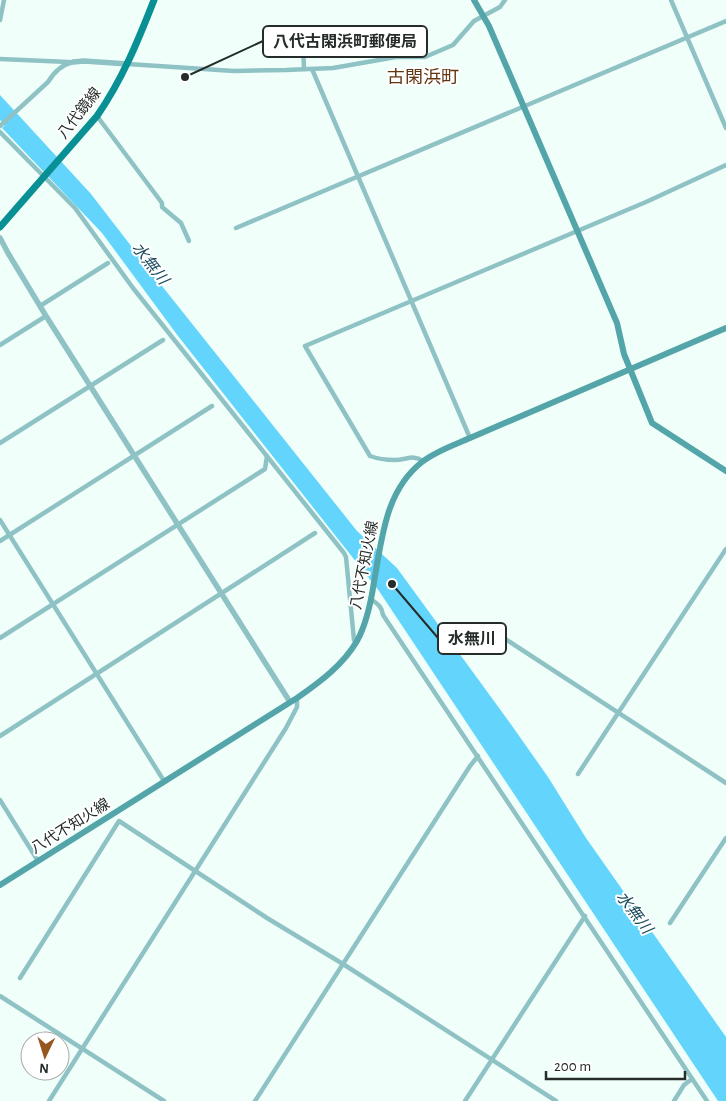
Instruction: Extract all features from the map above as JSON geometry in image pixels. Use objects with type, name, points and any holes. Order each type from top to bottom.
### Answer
[{"type":"main road","name":"八代鏡線","points":[[0,227],[96,116],[114,90],[128,64],[154,0]]},
{"type":"main road","points":[[474,0],[489,26],[617,323],[624,354],[652,423],[726,471]]},
{"type":"main road","name":"八代不知火線","points":[[0,885],[297,698],[333,671],[357,642],[367,618],[388,509],[402,482],[423,461],[433,454],[726,328]]},
{"type":"street","points":[[0,20],[4,0]]},
{"type":"street","points":[[0,126],[64,64],[84,61],[234,71],[312,69],[361,64],[396,57],[425,57],[453,44],[474,21],[500,7],[505,0]]},
{"type":"street","points":[[671,0],[726,128]]},
{"type":"street","points":[[236,228],[726,21]]},
{"type":"street","points":[[303,44],[304,69]]},
{"type":"street","points":[[0,59],[73,62]]},
{"type":"street","points":[[312,69],[470,438]]},
{"type":"street","points":[[96,116],[162,203],[162,207],[181,223],[189,241]]},
{"type":"street","points":[[0,132],[75,208],[133,288],[344,552],[354,640],[357,642]]},
{"type":"street","points":[[423,461],[413,457],[386,460],[370,456],[305,346],[646,202],[726,165]]},
{"type":"street","points":[[0,238],[46,316],[290,702]]},
{"type":"street","points":[[40,306],[108,262]]},
{"type":"street","points":[[0,345],[46,316]]},
{"type":"street","points":[[0,443],[163,340]]},
{"type":"street","points":[[0,541],[212,406]]},
{"type":"street","points":[[0,638],[265,468],[267,456]]},
{"type":"street","points":[[0,520],[164,781]]},
{"type":"street","points":[[0,736],[315,533]]},
{"type":"street","points":[[578,774],[726,549]]},
{"type":"street","points":[[372,598],[379,605],[400,642],[707,1101]]},
{"type":"street","points":[[487,627],[726,783]]},
{"type":"street","points":[[49,1101],[286,728],[297,707],[297,698]]},
{"type":"street","points":[[255,1101],[478,756]]},
{"type":"street","points":[[0,800],[38,861]]},
{"type":"street","points":[[20,978],[119,821],[267,918],[343,964],[556,1101]]},
{"type":"street","points":[[670,923],[726,838]]},
{"type":"street","points":[[465,1101],[584,916]]},
{"type":"street","points":[[0,996],[164,1101]]},
{"type":"street","points":[[674,1101],[684,1085],[692,1078]]},
{"type":"water","points":[[0,95],[91,194],[357,531],[397,568],[510,723],[548,777],[586,838],[726,1037],[726,1101],[718,1101],[379,591],[178,336],[102,233],[2,128],[5,125],[0,120]]},
{"type":"place","name":"八代古閑浜町郵便局","points":[[185,77]]},
{"type":"place","name":"水無川","points":[[392,584]]},
{"type":"district","name":"古閑浜町","points":[[423,77]]}]
